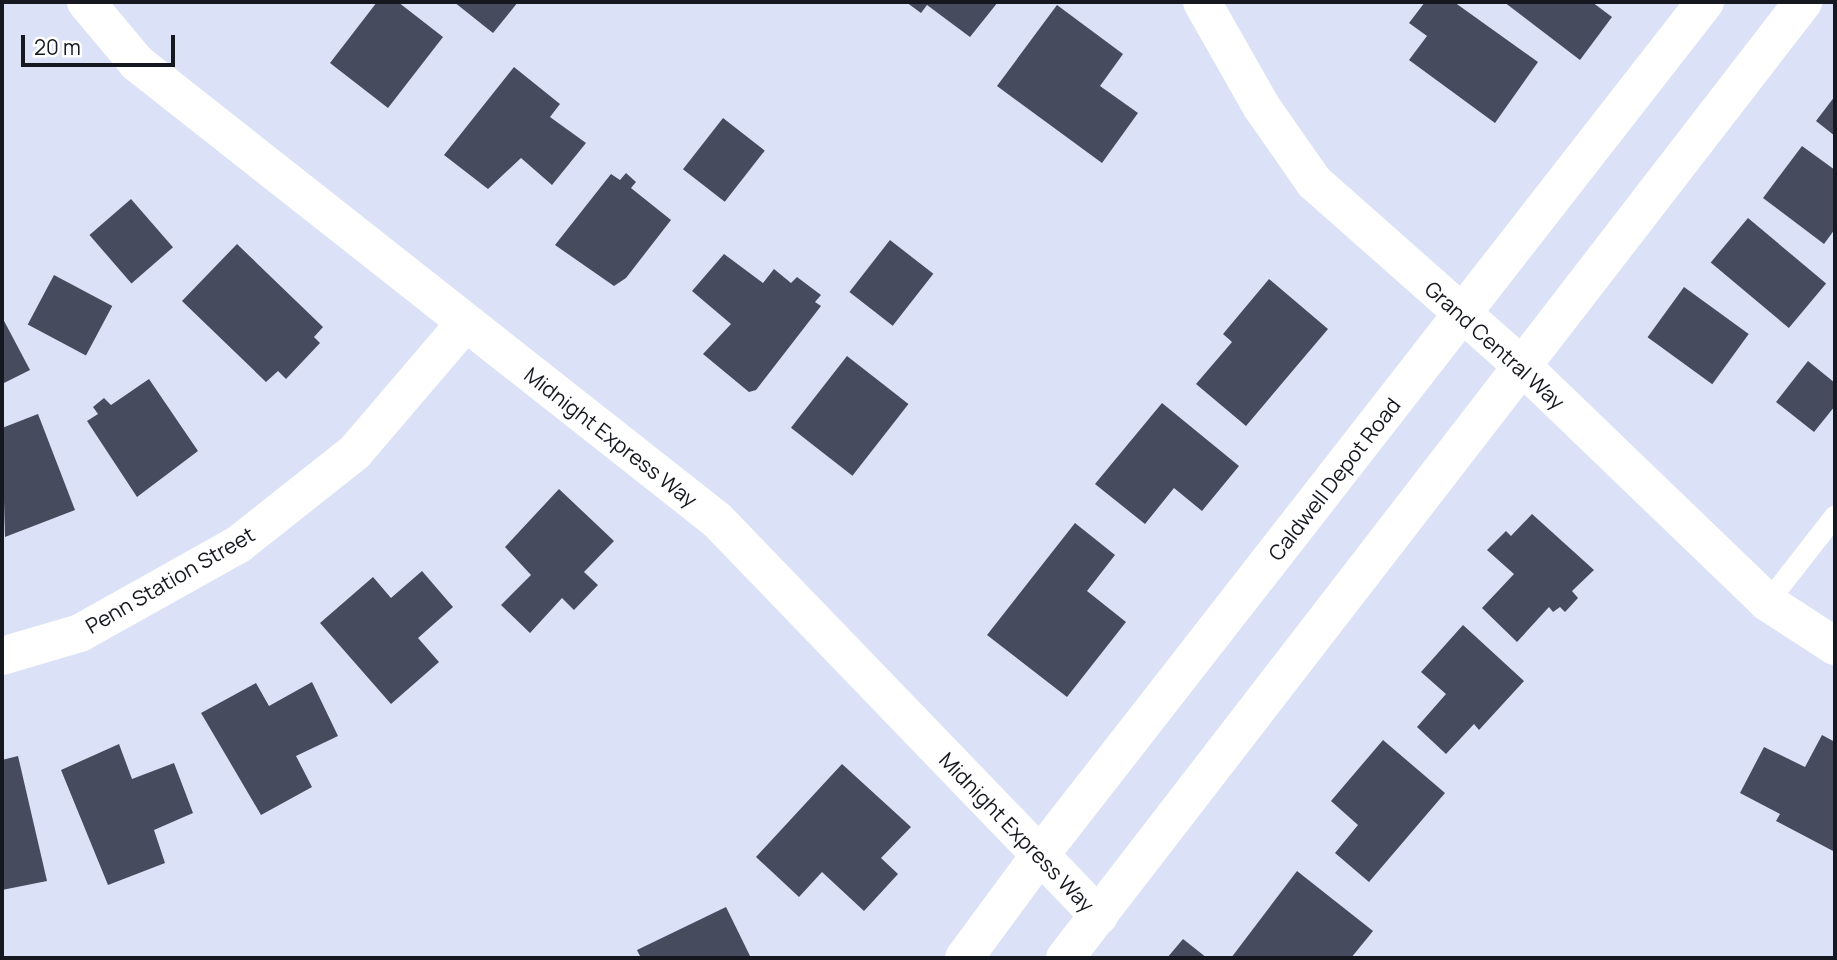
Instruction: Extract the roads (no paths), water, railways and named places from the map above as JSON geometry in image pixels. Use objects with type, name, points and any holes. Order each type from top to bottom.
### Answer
[{"type":"street","name":"Midnight Express Way","points":[[86,2],[137,63],[717,520],[1098,916]]},
{"type":"street","name":"Caldwell Depot Road","points":[[964,958],[1040,855],[1705,2]]},
{"type":"street","points":[[1065,958],[1520,365],[1803,2]]},
{"type":"street","name":"Grand Central Way","points":[[1206,3],[1261,106],[1314,182],[1520,365],[1768,602],[1835,646]]},
{"type":"street","name":"Penn Station Street","points":[[2,656],[80,633],[239,544],[355,452],[466,323]]},
{"type":"lane","points":[[1768,602],[1835,515]]}]
